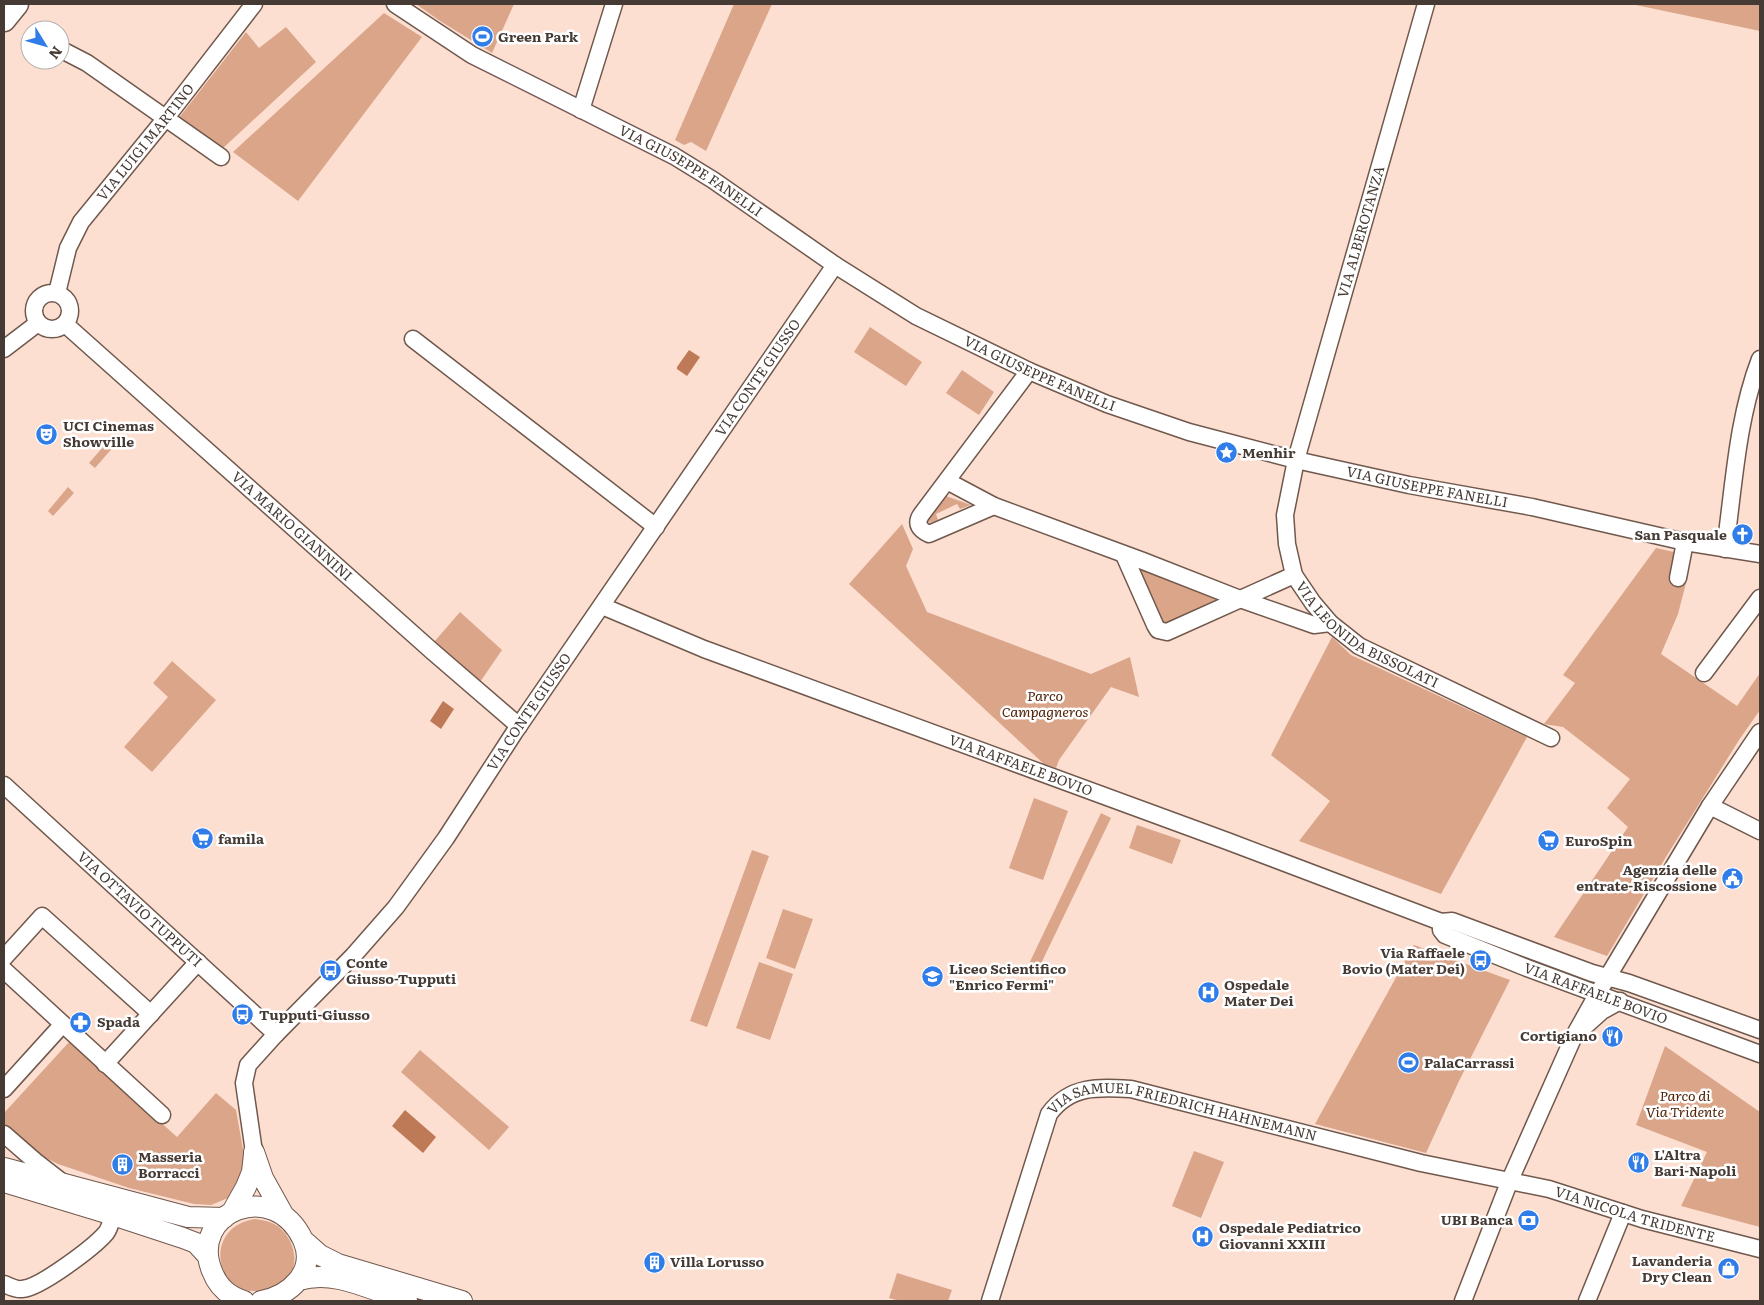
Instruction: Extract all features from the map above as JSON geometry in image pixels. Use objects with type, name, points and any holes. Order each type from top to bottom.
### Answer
[{"type":"highway","points":[[4,20],[17,4]]},
{"type":"main road","points":[[254,1152],[263,1178],[283,1214],[303,1240],[307,1252],[307,1267],[299,1280],[288,1290],[268,1300],[261,1301]]},
{"type":"main road","points":[[244,1301],[225,1292],[218,1284],[206,1254],[215,1228],[228,1215],[246,1187],[252,1172],[254,1152]]},
{"type":"main road","points":[[4,1168],[188,1217],[228,1215],[243,1208],[256,1206],[270,1207],[283,1214]]},
{"type":"main road","points":[[4,1182],[114,1215],[196,1244],[206,1254]]},
{"type":"main road","points":[[4,1190],[44,1194]]},
{"type":"main road","points":[[303,1240],[320,1255],[338,1264],[462,1301]]},
{"type":"main road","points":[[299,1280],[312,1276],[342,1279],[407,1301]]},
{"type":"street","name":"VIA LUIGI MARTINO","points":[[57,293],[68,248],[81,222],[165,119],[254,4]]},
{"type":"street","name":"VIA GIUSEPPE FANELLI","points":[[395,4],[472,55],[674,156],[713,180],[835,265],[916,316],[1029,371],[1107,404],[1189,432],[1296,460],[1409,485],[1532,507],[1685,542],[1760,554]]},
{"type":"street","points":[[581,110],[614,4]]},
{"type":"street","name":"VIA ALBEROTANZA","points":[[1296,460],[1426,4]]},
{"type":"street","points":[[70,54],[87,63],[221,157]]},
{"type":"street","name":"VIA CONTE GIUSSO","points":[[254,1152],[244,1083],[248,1065],[396,908],[446,838],[519,726],[835,265]]},
{"type":"street","points":[[49,292],[57,293],[66,298],[70,304],[69,318],[60,327],[50,329],[38,323],[34,313],[35,304],[44,294],[49,292]]},
{"type":"street","points":[[4,348],[38,323]]},
{"type":"street","name":"VIA MARIO GIANNINI","points":[[65,324],[432,651],[519,726]]},
{"type":"street","points":[[413,338],[656,527]]},
{"type":"street","points":[[1725,549],[1741,431],[1750,385],[1760,359]]},
{"type":"street","points":[[994,506],[929,534],[922,531],[919,525],[919,519],[1029,371]]},
{"type":"street","name":"VIA LEONIDA BISSOLATI","points":[[1296,460],[1285,515],[1287,544],[1294,574],[1313,603],[1330,623],[1359,646],[1551,738]]},
{"type":"street","points":[[947,481],[994,506],[1124,555],[1143,560],[1240,599],[1314,625],[1330,623]]},
{"type":"street","points":[[969,517],[976,509],[976,496]]},
{"type":"street","points":[[1678,578],[1685,542]]},
{"type":"street","points":[[1124,555],[1158,630],[1167,632],[1294,574]]},
{"type":"street","points":[[1704,673],[1760,598]]},
{"type":"street","name":"VIA RAFFAELE BOVIO","points":[[602,606],[704,649],[1227,841],[1441,922],[1452,921],[1592,973],[1665,996],[1760,1030]]},
{"type":"street","points":[[1463,1301],[1510,1180],[1574,1036],[1598,992],[1710,806],[1760,732]]},
{"type":"street","name":"VIA OTTAVIO TUPPUTI","points":[[4,785],[276,1034]]},
{"type":"street","points":[[1710,806],[1757,824]]},
{"type":"street","points":[[4,958],[42,916],[150,1014]]},
{"type":"street","name":"VIA RAFFAELE BOVIO","points":[[1441,922],[1441,930],[1445,935],[1527,968],[1598,992],[1760,1054]]},
{"type":"street","points":[[105,1064],[198,962]]},
{"type":"street","points":[[4,970],[162,1115]]},
{"type":"street","points":[[1658,1016],[1665,996]]},
{"type":"street","points":[[1574,1036],[1602,1011],[1620,1001]]},
{"type":"street","points":[[4,1089],[62,1025]]},
{"type":"street","name":"VIA SAMUEL FRIEDRICH HAHNEMANN","points":[[990,1301],[1046,1122],[1054,1107],[1060,1101],[1071,1094],[1083,1090],[1097,1088],[1131,1089],[1421,1163],[1510,1180]]},
{"type":"street","points":[[4,1134],[35,1161],[66,1184]]},
{"type":"street","name":"VIA NICOLA TRIDENTE","points":[[1510,1180],[1549,1188],[1623,1213],[1760,1249]]},
{"type":"street","points":[[1587,1301],[1623,1213]]},
{"type":"street","points":[[4,1284],[23,1289],[36,1284],[56,1272],[98,1241],[108,1231],[114,1215]]},
{"type":"green space","name":"Green Park","points":[[416,4],[514,4],[492,53]]},
{"type":"green space","points":[[734,4],[772,4],[706,151],[691,142],[684,145],[675,140]]},
{"type":"green space","points":[[1631,4],[1760,4],[1760,31]]},
{"type":"green space","points":[[384,13],[422,37],[298,201],[233,152]]},
{"type":"green space","points":[[286,27],[316,62],[222,149],[178,119],[246,32],[259,48]]},
{"type":"green space","points":[[870,327],[922,362],[906,386],[854,352]]},
{"type":"green space","points":[[962,370],[994,392],[979,415],[946,393]]},
{"type":"green space","points":[[109,440],[115,445],[95,468],[89,463]]},
{"type":"green space","points":[[68,487],[74,493],[53,516],[48,511]]},
{"type":"green space","points":[[946,496],[971,505],[960,509],[957,504],[936,514],[938,520],[929,523],[927,520]]},
{"type":"green space","name":"Parco Campagneros","points":[[902,524],[913,549],[906,566],[927,612],[1091,674],[1130,657],[1139,697],[1111,687],[1059,760],[1056,768],[1044,764],[849,584]]},
{"type":"green space","points":[[1656,548],[1674,552],[1669,580],[1686,583],[1678,614],[1661,654],[1737,706],[1760,673],[1760,710],[1739,740],[1666,857],[1607,956],[1554,937],[1628,827],[1607,808],[1630,779],[1563,727],[1544,724],[1575,683],[1563,675]]},
{"type":"green space","points":[[1141,569],[1216,596],[1216,602],[1166,625],[1163,624],[1138,572]]},
{"type":"green space","points":[[460,612],[502,650],[480,682],[434,642]]},
{"type":"green space","points":[[1332,637],[1351,655],[1527,737],[1441,894],[1299,841],[1330,801],[1271,755]]},
{"type":"green space","points":[[172,661],[216,700],[152,772],[124,747],[168,697],[153,683]]},
{"type":"green space","points":[[1034,798],[1068,811],[1043,880],[1009,868]]},
{"type":"green space","points":[[1101,813],[1111,818],[1036,974],[1026,970]]},
{"type":"green space","points":[[1137,825],[1181,840],[1172,864],[1129,848]]},
{"type":"green space","points":[[752,850],[769,856],[707,1027],[690,1021]]},
{"type":"green space","points":[[783,909],[813,919],[795,969],[766,958]]},
{"type":"green space","name":"PalaCarrassi","points":[[1414,945],[1510,980],[1459,1081],[1426,1153],[1315,1124]]},
{"type":"green space","points":[[759,962],[793,974],[770,1040],[736,1028]]},
{"type":"green space","points":[[70,1041],[177,1137],[216,1093],[236,1110],[244,1155],[241,1182],[228,1198],[211,1205],[194,1204],[129,1188],[58,1164],[38,1154],[4,1124],[4,1113]]},
{"type":"green space","name":"Parco di Via Tridente","points":[[1665,1046],[1760,1112],[1760,1227],[1681,1206],[1707,1152],[1636,1125]]},
{"type":"green space","points":[[420,1050],[509,1127],[489,1150],[401,1072]]},
{"type":"green space","points":[[1194,1151],[1224,1162],[1201,1218],[1172,1206]]},
{"type":"green space","points":[[255,1219],[269,1222],[280,1228],[290,1241],[294,1257],[291,1273],[285,1280],[261,1291],[243,1289],[232,1282],[224,1272],[220,1259],[221,1246],[227,1234],[238,1225]]},
{"type":"green space","points":[[897,1273],[952,1290],[948,1301],[900,1301],[889,1298]]},
{"type":"shaded area","points":[[689,350],[700,357],[687,376],[677,367]]},
{"type":"shaded area","points":[[443,701],[454,709],[441,729],[430,721]]},
{"type":"shaded area","points":[[405,1110],[436,1137],[423,1153],[392,1126]]},
{"type":"place","name":"Green Park","points":[[482,37]]},
{"type":"place","name":"UCI Cinemas Showville","points":[[47,434]]},
{"type":"place","name":"Menhir","points":[[1226,453]]},
{"type":"place","name":"San Pasquale","points":[[1743,535]]},
{"type":"place","name":"famila","points":[[202,839]]},
{"type":"place","name":"EuroSpin","points":[[1549,841]]},
{"type":"place","name":"Agenzia delle entrate-Riscossione","points":[[1733,878]]},
{"type":"place","name":"Via Raffaele Bovio (Mater Dei)","points":[[1481,961]]},
{"type":"place","name":"Conte Giusso-Tupputi","points":[[330,971]]},
{"type":"place","name":"Liceo Scientifico \"Enrico Fermi\"","points":[[933,977]]},
{"type":"place","name":"Ospedale Mater Dei","points":[[1208,993]]},
{"type":"place","name":"Tupputi-Giusso","points":[[243,1015]]},
{"type":"place","name":"Spada","points":[[81,1022]]},
{"type":"place","name":"Cortigiano","points":[[1613,1036]]},
{"type":"place","name":"PalaCarrassi","points":[[1408,1063]]},
{"type":"place","name":"L'Altra Bari-Napoli","points":[[1638,1163]]},
{"type":"place","name":"Masseria Borracci","points":[[122,1165]]},
{"type":"place","name":"UBI Banca","points":[[1529,1220]]},
{"type":"place","name":"Ospedale Pediatrico Giovanni XXIII","points":[[1203,1236]]},
{"type":"place","name":"Villa Lorusso","points":[[654,1262]]},
{"type":"place","name":"Lavanderia Dry Clean","points":[[1728,1269]]}]
